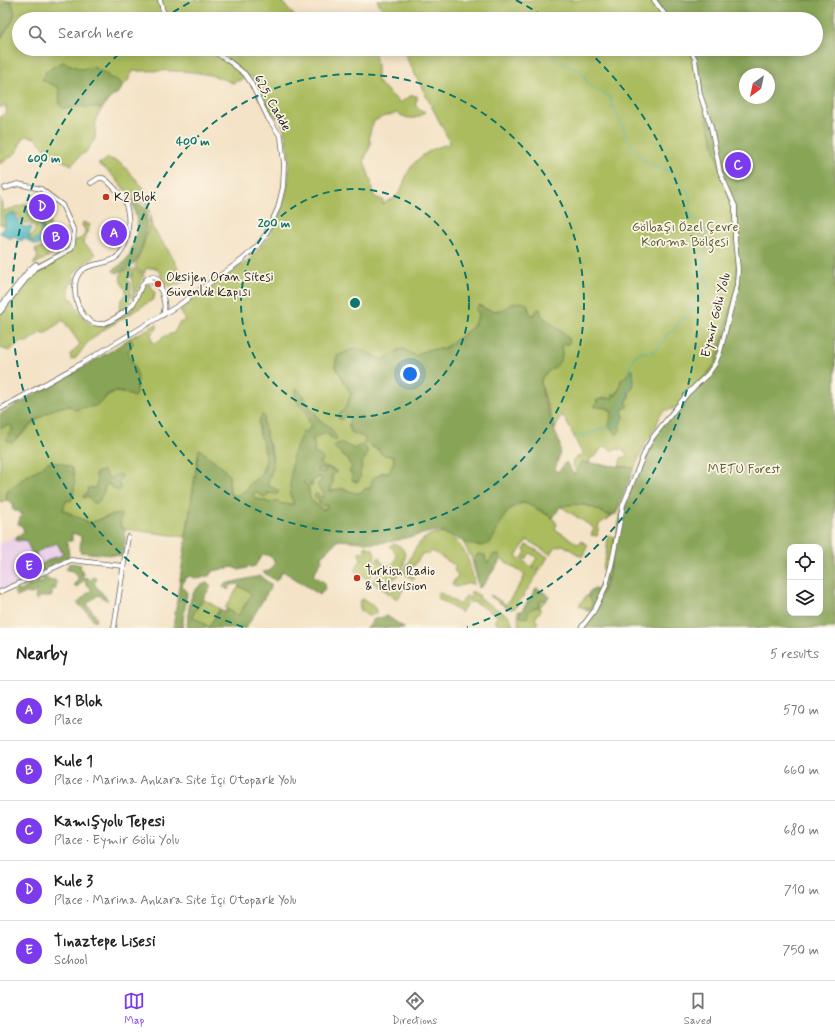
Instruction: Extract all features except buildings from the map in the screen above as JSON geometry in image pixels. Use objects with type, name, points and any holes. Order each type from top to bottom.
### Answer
[{"type":"street","points":[[160,0],[164,12]]},
{"type":"street","points":[[654,0],[663,12]]},
{"type":"street","name":"625. Cadde","points":[[0,408],[79,365],[180,305],[242,260],[258,245],[278,208],[282,187],[284,155],[279,133],[268,118],[251,83],[245,74],[221,56]]},
{"type":"street","name":"Eymir Gölü Yolu","points":[[581,628],[594,611],[606,586],[623,505],[646,448],[653,436],[672,415],[685,396],[708,374],[715,364],[723,342],[737,285],[738,269],[735,240],[735,206],[720,172],[711,127],[700,94],[694,56]]},
{"type":"street","points":[[91,183],[99,178],[103,178],[122,198],[125,203],[129,229],[124,246],[116,257],[86,268],[79,275],[75,292],[78,306],[92,322],[100,324],[105,323],[131,306],[147,279],[151,280],[162,291],[165,304],[162,316]]},
{"type":"street","points":[[0,312],[34,269],[72,247],[74,231],[62,204],[41,189],[18,184],[5,188]]},
{"type":"street","points":[[0,307],[31,267],[69,247],[73,226]]},
{"type":"street","points":[[114,628],[128,537]]},
{"type":"street","points":[[0,592],[71,560],[123,566]]},
{"type":"shaded area","points":[[25,533],[58,538],[67,561],[0,592],[0,543]]},
{"type":"green space","points":[[0,0],[279,0],[291,12],[14,12],[4,3],[0,6]]},
{"type":"green space","name":"Gölbaşı Özel Çevre Koruma Bölgesi","points":[[377,0],[835,0],[835,511],[674,406],[673,409],[666,410],[660,415],[656,427],[648,439],[634,468],[619,466],[621,458],[627,456],[628,454],[621,449],[611,450],[606,447],[602,447],[597,455],[590,459],[589,463],[581,462],[576,471],[572,462],[576,457],[580,457],[583,454],[561,415],[555,430],[541,384],[542,376],[558,363],[562,355],[561,346],[565,344],[536,312],[534,315],[530,314],[528,313],[529,308],[513,303],[502,310],[489,311],[479,314],[473,327],[443,349],[421,352],[416,356],[403,349],[382,360],[371,354],[335,366],[351,394],[346,407],[338,416],[339,419],[342,419],[347,415],[350,417],[349,426],[365,438],[372,447],[379,450],[384,455],[394,457],[394,461],[389,472],[380,473],[372,485],[362,492],[354,493],[343,489],[330,492],[333,481],[332,475],[336,471],[325,467],[324,473],[318,472],[317,469],[322,465],[319,464],[320,462],[317,454],[314,453],[315,449],[313,439],[324,433],[328,434],[331,438],[325,424],[319,420],[299,390],[302,408],[307,412],[311,425],[309,430],[301,438],[293,455],[291,496],[294,504],[282,504],[276,501],[270,503],[258,500],[252,495],[256,492],[277,494],[278,490],[267,486],[273,466],[271,448],[266,437],[263,422],[258,422],[259,432],[264,445],[266,461],[260,476],[250,483],[246,490],[236,496],[230,494],[229,476],[222,467],[199,449],[186,537],[125,529],[120,526],[121,515],[112,515],[90,523],[63,510],[66,501],[48,462],[8,489],[6,496],[7,500],[0,502],[0,428],[9,425],[13,427],[8,435],[11,443],[38,419],[52,410],[71,406],[74,409],[102,402],[107,396],[115,392],[128,394],[131,357],[127,351],[133,344],[130,338],[157,324],[157,329],[151,334],[152,342],[155,343],[165,336],[174,333],[179,323],[185,321],[180,310],[248,261],[268,238],[280,215],[288,183],[289,157],[281,121],[267,109],[251,76],[232,83],[209,75],[184,71],[133,71],[120,91],[110,98],[96,118],[95,139],[86,152],[81,155],[72,165],[52,156],[35,138],[27,136],[23,138],[16,153],[0,164],[0,117],[7,112],[5,105],[0,108],[0,40],[12,22],[12,56],[375,56],[377,81],[400,103],[412,95],[417,96],[415,104],[418,108],[425,112],[415,118],[404,117],[397,113],[374,121],[369,138],[371,143],[364,161],[371,181],[372,192],[375,197],[383,200],[383,205],[387,201],[396,197],[402,188],[408,173],[422,156],[450,142],[406,56],[823,56],[823,12],[383,12]],"holes":[[[627,376],[633,387],[629,393],[629,397],[622,411],[621,422],[619,423],[617,434],[613,429],[612,411],[605,407],[595,405],[597,400],[605,398],[613,399]]]},
{"type":"green space","name":"METU Forest","points":[[654,0],[835,0],[835,628],[581,628],[585,624],[606,586],[621,513],[653,437],[715,364],[737,285],[736,210],[724,183],[703,105],[696,65],[693,56],[823,56],[823,12],[663,12]]},
{"type":"green space","points":[[11,1],[14,12],[12,12],[12,22],[0,40],[0,6]]},
{"type":"green space","points":[[63,62],[81,69],[93,67],[107,74],[109,78],[120,82],[122,86],[121,89],[110,98],[102,109],[95,107],[85,108],[82,106],[63,109],[59,101],[58,87],[42,80],[46,71]]},
{"type":"green space","points":[[108,158],[121,163],[144,188],[149,210],[144,203],[130,195],[111,174],[98,164]]},
{"type":"green space","points":[[0,198],[4,211],[27,204],[50,223],[48,245],[64,246],[65,241],[69,242],[67,246],[33,265],[38,257],[35,249],[42,248],[44,243],[44,228],[36,216],[32,213],[27,213],[36,219],[41,228],[40,236],[33,241],[30,239],[29,235],[31,236],[35,231],[35,227],[29,223],[22,223],[19,214],[15,214],[4,222],[5,226],[0,224]]},
{"type":"green space","points":[[134,199],[146,209],[147,222],[143,245],[134,264],[117,273],[113,270],[123,263],[129,256],[137,233],[138,226],[132,200]]},
{"type":"green space","points":[[149,212],[152,227],[170,253],[185,281],[171,288],[166,284],[156,268],[148,268],[145,270],[144,274],[135,267],[146,236]]},
{"type":"green space","points":[[83,222],[90,225],[83,243],[96,254],[77,270],[72,277],[75,278],[72,284],[69,284],[69,298],[73,299],[77,309],[86,321],[92,325],[103,327],[109,324],[132,309],[147,283],[150,284],[155,293],[154,299],[102,331],[87,343],[76,358],[71,360],[70,354],[80,344],[63,320],[46,333],[40,333],[27,342],[19,342],[10,351],[0,348],[0,316],[35,270],[71,251],[75,240],[81,239],[84,235],[85,230],[82,225]]},
{"type":"green space","points":[[132,268],[127,279],[131,288],[129,303],[119,312],[121,300],[125,296],[126,290],[120,277],[122,272]]},
{"type":"green space","points":[[135,269],[144,276],[132,299],[134,289],[131,277]]},
{"type":"green space","points":[[521,302],[527,304],[530,314],[534,315],[538,309],[540,309],[542,316],[566,335],[570,342],[561,346],[562,354],[560,361],[544,375],[541,384],[543,395],[560,445],[560,453],[555,471],[559,471],[566,462],[574,475],[581,462],[634,468],[616,514],[608,515],[590,506],[573,504],[560,507],[553,518],[535,507],[521,503],[514,505],[509,510],[504,516],[490,543],[483,545],[469,544],[442,532],[435,531],[389,542],[375,543],[339,540],[321,556],[322,560],[313,575],[325,583],[325,588],[320,595],[283,571],[276,581],[263,572],[270,570],[274,563],[274,560],[271,557],[265,555],[255,566],[239,570],[233,567],[213,571],[211,575],[198,579],[190,576],[185,578],[182,585],[187,593],[182,628],[173,628],[199,449],[222,467],[229,476],[230,494],[236,496],[246,490],[250,483],[262,473],[265,465],[266,457],[259,428],[259,421],[262,415],[264,416],[265,418],[263,422],[272,454],[273,466],[267,485],[278,490],[279,492],[277,494],[268,493],[266,497],[256,492],[252,495],[256,499],[270,503],[276,501],[282,504],[294,504],[290,486],[293,455],[303,431],[307,432],[311,425],[309,423],[307,412],[299,405],[296,399],[296,389],[299,390],[319,420],[329,426],[337,438],[336,440],[324,433],[313,439],[315,449],[314,453],[321,456],[323,459],[322,462],[319,463],[323,467],[322,469],[317,469],[318,472],[324,472],[326,467],[337,472],[332,475],[333,481],[330,492],[336,489],[341,489],[360,493],[365,489],[369,489],[372,486],[371,482],[375,477],[389,472],[394,461],[394,457],[381,454],[379,450],[370,445],[364,444],[365,438],[351,432],[349,426],[350,417],[347,415],[342,419],[339,419],[338,416],[346,407],[351,394],[335,366],[337,356],[356,348],[382,360],[403,349],[416,356],[426,350],[443,349],[473,327],[479,314],[475,309],[479,305],[492,311],[497,311]],"holes":[[[321,477],[322,481],[318,483],[318,486],[324,493],[324,497],[321,497],[316,493],[314,496],[321,501],[318,503],[321,506],[327,505],[327,508],[322,510],[310,499],[308,485],[303,483],[306,480],[311,486],[313,480]]]},
{"type":"green space","points":[[130,338],[133,343],[128,352],[138,379],[134,397],[124,393],[113,392],[107,395],[95,406],[77,410],[71,406],[54,409],[39,418],[13,442],[11,443],[6,439],[13,428],[9,425],[0,428],[0,414],[111,351]]},
{"type":"green space","points":[[630,370],[633,370],[634,384],[626,402],[628,405],[627,408],[624,408],[622,411],[624,417],[620,424],[621,429],[617,435],[609,426],[612,411],[605,407],[595,407],[595,405],[597,400],[613,398],[613,394],[616,395],[620,388],[620,381]]},
{"type":"green space","points":[[342,443],[355,449],[362,445],[367,449],[367,455],[361,464],[361,476],[358,482],[353,481],[352,479],[352,475],[349,471],[352,467],[348,459],[334,447],[336,444]]},
{"type":"green space","points":[[48,462],[61,463],[72,468],[75,480],[73,496],[72,500],[66,501],[63,510],[90,523],[112,515],[121,514],[120,526],[125,529],[124,534],[126,536],[123,556],[80,552],[81,536],[72,533],[72,541],[67,541],[69,556],[22,580],[19,577],[26,571],[32,570],[52,558],[63,554],[57,543],[36,552],[36,560],[34,559],[26,540],[16,541],[16,538],[24,531],[22,526],[18,524],[22,515],[18,511],[14,511],[12,508],[14,504],[7,500],[6,496],[8,489]]},
{"type":"green space","points":[[104,471],[110,478],[120,474],[122,477],[118,482],[121,488],[119,491],[113,488],[110,484],[105,486],[100,500],[93,503],[88,496],[84,498],[83,496],[87,493],[88,488],[96,487],[97,479],[95,474]]},
{"type":"green space","points":[[319,477],[322,479],[321,482],[324,497],[321,497],[318,494],[321,502],[324,505],[327,504],[327,508],[322,510],[310,499],[309,490],[303,484],[306,480],[312,485],[313,480]]},
{"type":"green space","points":[[525,503],[553,518],[557,524],[555,529],[578,544],[581,541],[588,545],[582,557],[563,545],[556,547],[550,554],[527,540],[516,556],[539,572],[515,608],[509,609],[490,596],[491,595],[506,605],[525,575],[501,559],[484,584],[479,588],[471,557],[463,542],[481,546],[505,514],[518,505]]},
{"type":"green space","points":[[566,505],[589,507],[612,516],[599,524],[597,536],[591,535],[594,528],[560,506]]},
{"type":"green space","points":[[435,533],[444,534],[452,538],[464,550],[473,576],[474,585],[470,583],[456,587],[452,584],[458,575],[454,570],[456,566],[432,551],[429,554],[423,553],[409,573],[415,577],[413,580],[404,573],[416,547],[424,539]]},
{"type":"green space","points":[[608,535],[615,537],[607,578],[591,612],[579,606],[586,596],[590,597],[595,589],[598,591],[605,572],[602,569],[606,557]]},
{"type":"green space","points":[[395,544],[401,547],[405,553],[402,570],[397,577],[390,580],[384,579],[378,576],[375,571],[375,564],[379,557],[381,562],[389,566],[395,561],[395,553],[389,546]]},
{"type":"green space","points":[[527,545],[548,557],[540,570],[532,565],[537,558],[530,553],[525,560],[522,558],[526,552],[524,550]]},
{"type":"green space","points":[[366,546],[373,549],[375,554],[372,565],[372,574],[368,580],[354,570],[361,560],[359,553],[365,551],[366,549],[364,548]]},
{"type":"green space","points":[[478,554],[485,555],[488,563],[494,554],[499,555],[501,559],[484,584],[479,588],[474,569],[474,560]]},
{"type":"green space","points":[[72,563],[81,565],[80,567],[84,575],[81,575],[85,578],[88,578],[91,581],[93,577],[96,578],[97,580],[94,583],[108,600],[98,595],[87,604],[96,616],[96,621],[92,619],[77,603],[92,589],[85,583],[86,581],[84,580],[76,587],[74,585],[78,577],[72,571],[66,569],[69,564]]},
{"type":"green space","points":[[260,576],[272,585],[246,628],[187,628],[190,601],[192,595],[200,586],[207,583],[211,586],[192,616],[209,627],[220,609],[225,612],[227,609],[238,616],[252,594],[238,584],[231,585],[228,590],[222,586],[224,584]]},
{"type":"green space","points":[[45,577],[51,581],[53,579],[56,581],[56,589],[54,590],[52,586],[51,597],[40,597],[37,601],[35,599],[35,592],[32,594],[26,593],[17,597],[14,592],[16,589],[20,591],[38,582],[43,582],[43,578]]},
{"type":"green space","points":[[375,577],[385,582],[406,585],[397,599],[372,582]]},
{"type":"green space","points":[[603,577],[607,578],[596,606],[591,612],[585,610],[592,605],[588,595],[589,592],[595,589],[598,591]]},
{"type":"green space","points":[[239,586],[252,594],[238,616],[225,608]]},
{"type":"green space","points":[[537,588],[549,596],[539,608],[541,610],[535,619],[538,622],[534,628],[519,628],[518,613],[519,611],[521,612],[535,591],[534,590]]},
{"type":"green space","points":[[537,588],[549,596],[546,601],[543,599],[539,602],[538,607],[533,608],[528,613],[527,618],[521,617],[518,613],[519,611],[521,612],[535,591],[534,590]]},
{"type":"green space","points":[[472,591],[480,596],[479,598],[510,617],[513,628],[502,628],[494,621],[498,616],[473,601],[472,603],[469,601],[461,613],[437,596],[439,592],[460,605],[466,596],[470,598],[472,595],[470,593]]},
{"type":"green space","points":[[203,599],[220,609],[209,627],[192,616]]},
{"type":"green space","points":[[362,599],[376,608],[376,614],[368,616],[361,611],[359,603]]},
{"type":"green space","points":[[387,616],[405,628],[367,628],[374,619]]},
{"type":"water","points":[[28,210],[37,216],[42,224],[44,243],[36,245],[25,239],[19,241],[14,236],[10,240],[7,236],[0,233],[5,225],[6,217],[8,214],[13,213],[17,216],[21,225],[25,227],[30,226],[32,228],[29,235],[30,239],[33,241],[38,238],[41,234],[40,226],[35,219],[27,213]]},
{"type":"waterway","points":[[554,56],[556,60],[560,60],[564,64],[578,69],[583,74],[588,85],[609,96],[611,104],[624,128],[626,137],[631,142],[631,147],[645,161],[653,166],[673,172],[680,184],[688,191],[690,198],[689,216],[703,225],[707,238],[703,272],[709,284],[707,291],[692,308],[687,318],[680,320],[674,330],[668,333],[655,351],[639,353],[633,358],[630,365],[630,386],[624,402],[618,408],[620,416],[617,424],[575,437]]},
{"type":"place","name":"Kamışyolu Tepesi","points":[[738,165]]},
{"type":"place","name":"K2 Blok","points":[[106,197]]},
{"type":"place","name":"Kule 3","points":[[42,207]]},
{"type":"place","name":"K1 Blok","points":[[114,233]]},
{"type":"place","name":"Kule 1","points":[[56,237]]},
{"type":"place","name":"Oksijen Oran Sitesi Güvenlik Kapısı","points":[[158,284]]},
{"type":"place","name":"Tınaztepe Lisesi","points":[[29,566]]},
{"type":"place","name":"Turkish Radio & Television","points":[[357,578]]}]
